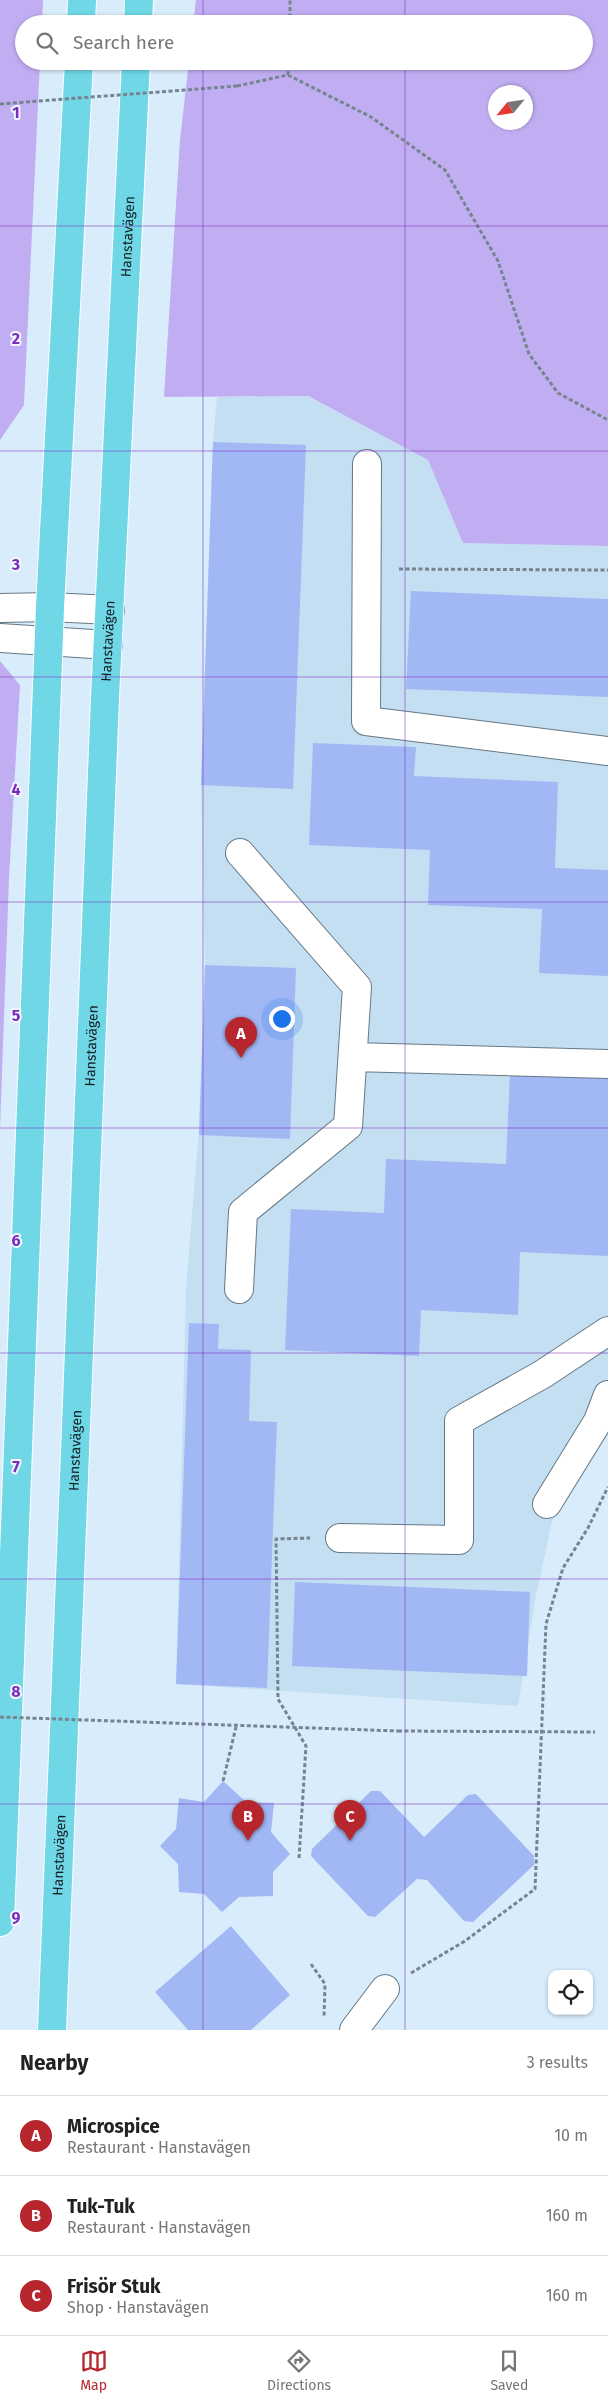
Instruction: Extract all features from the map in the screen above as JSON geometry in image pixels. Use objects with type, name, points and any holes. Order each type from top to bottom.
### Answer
[{"type":"main road","points":[[81,15],[82,0]]},
{"type":"main road","points":[[138,15],[139,0]]},
{"type":"main road","points":[[0,1922],[50,607],[79,70]]},
{"type":"main road","name":"Hanstavägen","points":[[52,2030],[108,645],[136,70]]},
{"type":"street","points":[[367,464],[366,721],[608,752]]},
{"type":"street","points":[[0,608],[50,607],[110,610]]},
{"type":"street","points":[[0,638],[108,645]]},
{"type":"street","points":[[239,1289],[243,1212],[348,1126],[357,987],[240,852]]},
{"type":"street","points":[[352,1057],[608,1064]]},
{"type":"street","points":[[340,1538],[458,1540],[459,1421],[543,1374],[608,1331]]},
{"type":"street","points":[[547,1504],[598,1421],[608,1395]]},
{"type":"street","points":[[354,2030],[385,1989]]},
{"type":"path","points":[[290,0],[290,15]]},
{"type":"path","points":[[288,70],[288,75]]},
{"type":"path","points":[[0,104],[237,86],[288,75],[371,117],[445,170],[498,261],[529,354],[558,393],[608,420]]},
{"type":"path","points":[[366,568],[608,570]]},
{"type":"path","points":[[385,1989],[465,1941],[535,1889],[540,1732],[546,1624],[563,1568],[588,1528],[608,1487]]},
{"type":"path","points":[[299,1858],[306,1746],[278,1699],[276,1538],[340,1538]]},
{"type":"path","points":[[0,1717],[236,1727],[398,1731],[595,1732]]},
{"type":"path","points":[[223,1781],[236,1727]]},
{"type":"path","points":[[311,1964],[325,1984],[324,2021]]},
{"type":"shaded area","points":[[0,0],[43,0],[42,15],[15,15],[15,70],[40,70],[24,405],[0,440]]},
{"type":"shaded area","points":[[196,0],[608,0],[608,546],[463,543],[428,460],[308,396],[164,397],[180,140],[188,70],[593,70],[593,15],[194,15]]},
{"type":"shaded area","points":[[307,396],[428,460],[463,543],[608,546],[608,1425],[552,1521],[535,1601],[518,1706],[176,1684],[186,1289],[199,1129],[205,965],[201,785],[213,442],[217,397]]},
{"type":"shaded area","points":[[0,661],[20,685],[9,878],[0,1129]]},
{"type":"building","points":[[213,442],[306,445],[293,789],[201,785]]},
{"type":"building","points":[[411,591],[608,599],[608,697],[406,689]]},
{"type":"building","points":[[313,743],[416,747],[414,776],[558,782],[555,868],[608,870],[608,976],[539,973],[542,909],[428,905],[430,850],[309,845]]},
{"type":"building","points":[[205,965],[296,968],[290,1139],[199,1135]]},
{"type":"building","points":[[510,1073],[608,1077],[608,1256],[520,1252],[518,1315],[421,1310],[419,1356],[285,1350],[291,1209],[384,1213],[386,1159],[506,1164]]},
{"type":"building","points":[[189,1323],[219,1324],[218,1349],[251,1350],[249,1421],[277,1422],[267,1688],[176,1684]]},
{"type":"building","points":[[295,1582],[530,1592],[527,1676],[292,1666]]},
{"type":"building","points":[[223,1781],[246,1802],[274,1803],[271,1832],[290,1854],[273,1872],[273,1896],[239,1897],[222,1912],[204,1894],[179,1892],[178,1864],[160,1846],[176,1829],[179,1798],[204,1802]]},
{"type":"building","points":[[371,1791],[380,1791],[424,1837],[468,1795],[476,1794],[534,1856],[534,1865],[473,1922],[464,1921],[427,1880],[417,1879],[375,1917],[368,1916],[311,1856],[312,1849]]},
{"type":"building","points":[[231,1926],[290,1995],[251,2030],[188,2030],[155,1992]]},
{"type":"place","name":"Microspice","points":[[241,1058]]},
{"type":"place","name":"Tuk-Tuk","points":[[248,1841]]},
{"type":"place","name":"Frisör Stuk","points":[[350,1841]]}]
